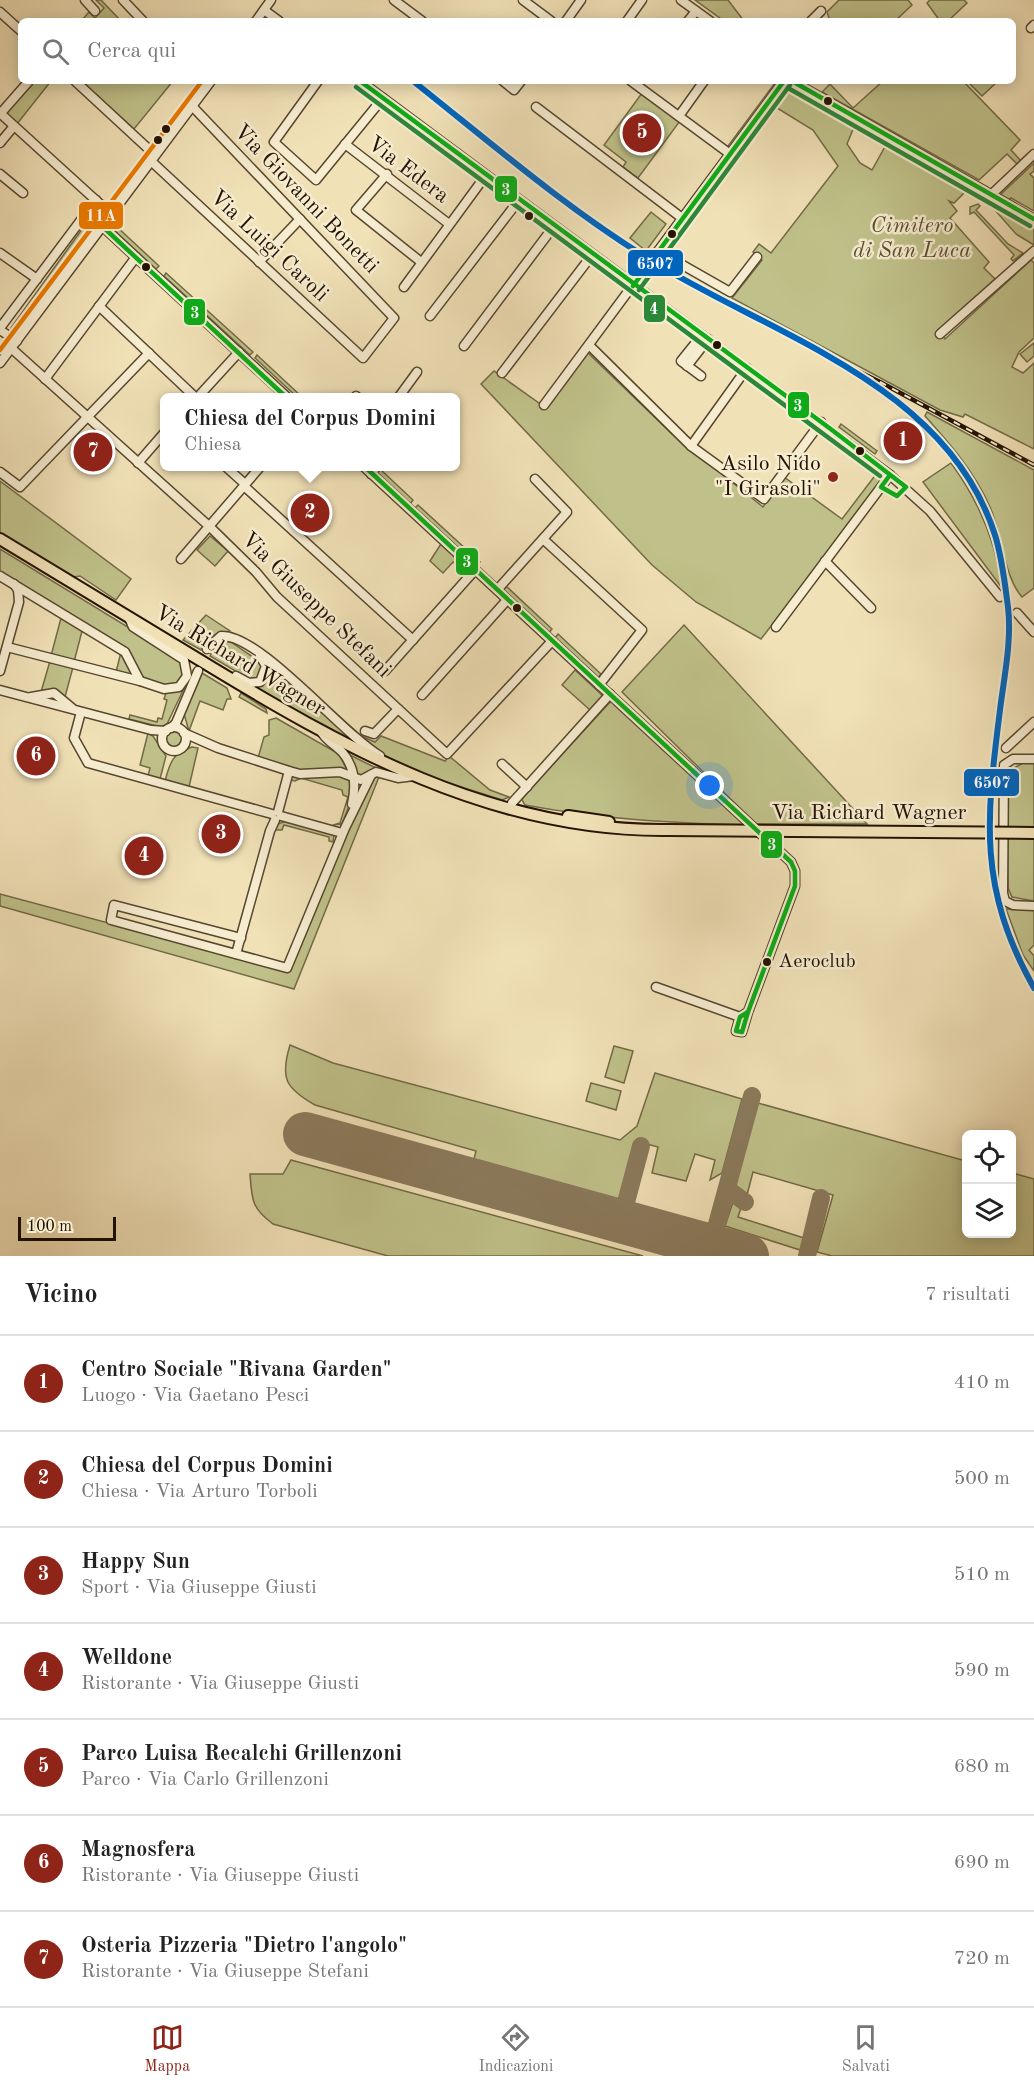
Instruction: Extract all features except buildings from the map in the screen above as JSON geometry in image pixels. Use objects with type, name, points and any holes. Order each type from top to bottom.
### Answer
[{"type":"main road","name":"Via Richard Wagner","points":[[0,539],[322,733],[373,759],[483,802],[569,823],[622,830],[1034,833]]},
{"type":"main road","name":"Via Richard Wagner","points":[[458,792],[564,815],[668,830]]},
{"type":"street","points":[[85,0],[95,11]]},
{"type":"street","points":[[123,0],[140,18]]},
{"type":"street","points":[[258,18],[271,0]]},
{"type":"street","points":[[394,0],[418,18]]},
{"type":"street","points":[[523,0],[547,18]]},
{"type":"street","points":[[568,18],[581,0]]},
{"type":"street","points":[[629,18],[642,0]]},
{"type":"street","points":[[681,0],[706,18]]},
{"type":"street","points":[[264,10],[275,18]]},
{"type":"street","points":[[690,18],[696,11]]},
{"type":"street","points":[[814,18],[820,11]]},
{"type":"street","points":[[0,12],[18,28]]},
{"type":"street","points":[[26,84],[0,114],[111,214]]},
{"type":"street","name":"Via Luigi Caroli","points":[[78,84],[259,262],[363,358]]},
{"type":"street","points":[[316,84],[274,142],[316,180],[382,98]]},
{"type":"street","points":[[364,84],[890,475],[930,511],[1000,597]]},
{"type":"street","points":[[507,84],[514,90],[519,84]]},
{"type":"street","points":[[641,84],[730,154]]},
{"type":"street","points":[[679,116],[702,84]]},
{"type":"street","points":[[544,405],[782,84]]},
{"type":"street","points":[[797,84],[1034,219]]},
{"type":"street","points":[[0,363],[208,85]]},
{"type":"street","name":"Via Giovanni Bonetti","points":[[192,106],[394,318],[363,358]]},
{"type":"street","points":[[536,107],[682,219]]},
{"type":"street","points":[[0,143],[14,126]]},
{"type":"street","name":"Via Edera","points":[[345,144],[387,174],[449,224]]},
{"type":"street","points":[[992,195],[1034,154]]},
{"type":"street","points":[[0,174],[23,193]]},
{"type":"street","points":[[387,174],[356,210],[421,262]]},
{"type":"street","points":[[404,287],[486,175]]},
{"type":"street","points":[[0,329],[96,200]]},
{"type":"street","points":[[430,316],[519,200]]},
{"type":"street","points":[[259,262],[300,219]]},
{"type":"street","points":[[102,226],[283,393]]},
{"type":"street","points":[[464,346],[554,226]]},
{"type":"street","points":[[657,251],[730,292],[756,256]]},
{"type":"street","points":[[940,334],[1034,251]]},
{"type":"street","points":[[0,253],[37,279]]},
{"type":"street","points":[[502,374],[592,255]]},
{"type":"street","points":[[45,379],[136,257]]},
{"type":"street","points":[[99,306],[192,393]]},
{"type":"street","name":"Via Giuseppe Stefani","points":[[0,329],[45,379],[210,527],[256,572],[277,597],[447,754],[552,641]]},
{"type":"street","points":[[700,376],[681,361],[705,337]]},
{"type":"street","points":[[589,345],[691,446],[764,499],[821,422]]},
{"type":"street","points":[[202,393],[239,352]]},
{"type":"street","points":[[0,472],[20,487],[149,353]]},
{"type":"street","points":[[691,446],[747,368]]},
{"type":"street","points":[[402,393],[417,372]]},
{"type":"street","points":[[138,463],[160,439]]},
{"type":"street","points":[[230,471],[413,640]]},
{"type":"street","points":[[210,527],[257,471]]},
{"type":"street","points":[[368,471],[794,866],[796,878],[793,892],[744,1015],[656,987]]},
{"type":"street","points":[[776,627],[890,475]]},
{"type":"street","points":[[497,590],[567,512],[535,479]]},
{"type":"street","name":"Via Giuseppe Stefani","points":[[181,559],[210,527]]},
{"type":"street","points":[[543,540],[642,630],[599,685]]},
{"type":"street","points":[[825,561],[871,608]]},
{"type":"street","points":[[385,671],[475,570]]},
{"type":"street","points":[[0,576],[125,652],[140,681]]},
{"type":"street","points":[[0,672],[19,598],[13,584]]},
{"type":"street","points":[[422,695],[507,600]]},
{"type":"street","points":[[1017,613],[1034,632]]},
{"type":"street","points":[[7,647],[140,681],[157,688],[172,690],[182,684],[188,671],[181,657],[133,627],[129,617]]},
{"type":"street","points":[[207,649],[216,638],[226,635],[241,640],[377,754],[407,768],[418,777]]},
{"type":"street","points":[[208,665],[220,666],[249,683],[260,682],[266,666],[253,649]]},
{"type":"street","points":[[162,742],[181,712],[198,671]]},
{"type":"street","points":[[0,690],[26,698],[54,693],[81,712],[151,730],[183,732],[218,748],[300,774],[340,772],[354,779],[364,780],[380,772],[398,778],[418,777]]},
{"type":"street","points":[[512,803],[610,694]]},
{"type":"street","name":"Via Giuseppe Stefani","points":[[365,731],[374,734],[398,709]]},
{"type":"street","points":[[81,712],[74,738],[88,763],[276,816],[343,831]]},
{"type":"street","points":[[181,712],[180,725],[186,740],[181,748]]},
{"type":"street","points":[[1006,748],[1034,722]]},
{"type":"street","points":[[151,730],[171,751],[194,745],[218,748]]},
{"type":"street","points":[[241,938],[114,905],[111,920],[286,968],[343,831],[355,794],[354,779],[342,752],[322,733]]},
{"type":"street","points":[[1034,759],[1013,759],[1004,765],[1002,844],[1005,901],[1013,905],[1034,906]]},
{"type":"street","points":[[502,764],[527,787]]},
{"type":"street","points":[[236,954],[289,771]]},
{"type":"street","points":[[343,831],[372,775]]},
{"type":"green space","points":[[96,0],[101,0],[118,18],[95,18],[104,8]]},
{"type":"green space","points":[[695,0],[728,0],[742,18],[720,18]]},
{"type":"green space","points":[[839,0],[908,0],[912,5],[898,18],[829,18],[827,12]]},
{"type":"green space","points":[[930,0],[964,0],[967,3],[951,18],[938,18],[927,3]]},
{"type":"green space","points":[[89,12],[95,18],[84,18]]},
{"type":"green space","points":[[32,84],[49,84],[17,124],[5,114]]},
{"type":"green space","points":[[84,84],[171,84],[134,129]]},
{"type":"green space","points":[[776,84],[778,86],[732,149],[728,146]]},
{"type":"green space","points":[[830,84],[853,108],[880,84],[966,84],[1020,140],[1011,150],[1021,161],[1017,164],[1007,154],[979,180],[822,92]]},
{"type":"green space","points":[[970,84],[995,84],[982,96]]},
{"type":"green space","points":[[781,88],[785,91],[758,128],[754,125]]},
{"type":"green space","name":"Cimitero di San Luca","points":[[789,92],[795,96],[799,92],[854,127],[847,144],[860,163],[872,170],[887,143],[1034,223],[1034,245],[1016,234],[987,201],[967,190],[954,203],[949,201],[957,211],[950,218],[989,262],[984,268],[995,279],[939,331],[945,339],[1031,260],[1034,263],[1034,338],[1019,352],[1012,367],[1023,373],[1034,363],[1034,449],[965,414],[963,417],[940,410],[732,298],[762,260],[753,252],[759,244],[771,253],[838,166],[813,130],[777,108]]},
{"type":"green space","points":[[642,93],[680,121],[638,178],[623,167],[626,162],[604,145]]},
{"type":"green space","points":[[750,132],[753,135],[722,176],[719,173]]},
{"type":"green space","points":[[1034,163],[1034,171],[1030,174],[1034,178],[1034,211],[1011,198],[1008,201],[999,196]]},
{"type":"green space","points":[[703,195],[706,198],[669,248],[665,246]]},
{"type":"green space","points":[[978,204],[980,206],[976,210],[1008,244],[1023,253],[1013,261],[1011,259],[1014,255],[974,212],[970,214],[970,207]]},
{"type":"green space","points":[[95,211],[100,215],[19,328],[13,330],[11,328]]},
{"type":"green space","points":[[651,212],[666,224],[646,251],[630,238]]},
{"type":"green space","points":[[116,226],[159,266],[156,269],[113,229]]},
{"type":"green space","points":[[166,273],[253,352],[250,355],[164,276]]},
{"type":"green space","points":[[1034,343],[1034,356],[1027,362],[1020,354]]},
{"type":"green space","points":[[587,352],[671,433],[763,507],[784,477],[842,519],[877,473],[885,478],[761,639],[696,602],[652,565],[481,384],[494,371],[546,408]]},
{"type":"green space","points":[[257,355],[298,393],[293,393],[255,358]]},
{"type":"green space","points":[[927,412],[1034,470],[1034,588],[1022,597],[1011,578],[994,518],[984,494],[961,458],[925,416]]},
{"type":"green space","points":[[841,424],[877,451],[875,454],[839,427]]},
{"type":"green space","points":[[951,463],[970,492],[985,522],[991,538],[1002,588],[923,482]]},
{"type":"green space","points":[[382,471],[413,500],[410,504],[377,472]]},
{"type":"green space","points":[[0,481],[131,579],[116,600],[80,576],[73,577],[0,533]]},
{"type":"green space","points":[[418,505],[480,562],[477,565],[415,508]]},
{"type":"green space","points":[[210,536],[228,551],[215,566],[197,550]]},
{"type":"green space","points":[[441,544],[470,571],[468,574],[453,562],[443,573],[430,561]]},
{"type":"green space","points":[[0,549],[177,657],[181,661],[184,676],[173,688],[145,682],[127,651],[0,572]]},
{"type":"green space","points":[[506,586],[552,629],[549,633],[502,589]]},
{"type":"green space","points":[[206,615],[230,631],[214,635],[201,650],[183,640]]},
{"type":"green space","points":[[61,618],[82,631],[74,662],[51,656]]},
{"type":"green space","points":[[684,625],[867,824],[756,824],[622,692]]},
{"type":"green space","points":[[558,634],[601,674],[598,678],[555,638]]},
{"type":"green space","points":[[231,642],[260,662],[263,665],[260,678],[252,681],[210,656],[216,643]]},
{"type":"green space","points":[[121,652],[135,677],[116,672]]},
{"type":"green space","points":[[50,661],[73,667],[65,697],[41,692]]},
{"type":"green space","points":[[267,664],[349,734],[349,739],[346,741],[257,690],[267,676]]},
{"type":"green space","points":[[575,670],[603,696],[590,710],[562,685]]},
{"type":"green space","points":[[202,673],[227,688],[231,699],[227,699],[223,710],[200,701],[189,731],[184,714]]},
{"type":"green space","points":[[187,682],[167,724],[161,727],[129,719],[130,715],[157,722],[158,718],[162,719],[167,700],[164,699],[166,693],[179,690]]},
{"type":"green space","points":[[241,693],[266,709],[267,713],[239,697]]},
{"type":"green space","points":[[611,701],[746,825],[635,820],[525,805],[522,800],[524,796]]},
{"type":"green space","points":[[276,718],[339,754],[349,774],[303,773],[258,758],[264,737],[269,735],[269,720]]},
{"type":"green space","points":[[174,731],[180,733],[182,739],[180,745],[174,747],[168,745],[166,739],[168,733]]},
{"type":"green space","points":[[148,733],[153,736],[166,756],[160,779],[148,776],[150,768],[140,765]]},
{"type":"green space","points":[[361,736],[375,742],[381,736],[445,761],[449,756],[490,790],[509,797],[502,800],[409,768],[375,749],[359,738]]},
{"type":"green space","points":[[192,747],[198,748],[189,787],[165,781],[176,755]]},
{"type":"green space","points":[[348,754],[378,769],[358,777]]},
{"type":"green space","points":[[1023,763],[1034,763],[1034,901],[1012,897],[1008,888],[1007,781],[1012,769]]},
{"type":"green space","points":[[338,774],[352,780],[349,806],[342,824],[333,825],[340,823],[348,797],[343,795],[342,790],[301,778],[295,781],[290,780],[292,776]]},
{"type":"green space","points":[[376,776],[379,777],[294,989],[0,906],[0,894],[288,971],[369,783]]},
{"type":"green space","points":[[286,821],[334,835],[333,842],[329,841],[329,837],[284,825],[282,830],[274,830],[278,824]]},
{"type":"green space","points":[[1006,909],[1034,909],[1034,945],[1029,950],[1034,956],[1034,971],[1023,955]]},
{"type":"green space","points":[[290,1045],[333,1063],[620,1140],[637,1126],[655,1073],[742,1099],[722,1173],[710,1180],[715,1160],[695,1154],[686,1181],[652,1173],[658,1147],[636,1141],[620,1200],[474,1159],[476,1151],[315,1105],[297,1093],[288,1081],[285,1066]]},
{"type":"green space","points":[[614,1046],[633,1051],[624,1083],[605,1077]]},
{"type":"green space","points":[[591,1083],[621,1091],[616,1110],[586,1101]]},
{"type":"green space","points":[[758,1103],[962,1160],[962,1238],[1016,1238],[1016,1174],[1034,1179],[1034,1256],[832,1256],[817,1252],[833,1195],[753,1172],[747,1195],[734,1185]]},
{"type":"green space","points":[[291,1160],[643,1256],[388,1256],[273,1224],[260,1213],[254,1202],[250,1174],[283,1174]]},
{"type":"green space","points":[[733,1202],[742,1205],[738,1217],[804,1238],[800,1250],[725,1226]]},
{"type":"taxiway","points":[[711,1246],[752,1096]]},
{"type":"taxiway","points":[[621,1221],[641,1146]]},
{"type":"taxiway","points":[[727,1189],[745,1202]]},
{"type":"taxiway","points":[[807,1256],[821,1198]]},
{"type":"runway","points":[[305,1134],[747,1256]]},
{"type":"railway","points":[[817,351],[880,382],[1034,465]]},
{"type":"transit line","name":"11A","points":[[0,350],[200,84]]},
{"type":"transit line","name":"3","points":[[364,84],[832,430],[906,487],[897,496],[881,487],[890,475]]},
{"type":"transit line","name":"6507","points":[[417,84],[530,175],[621,241],[700,288],[851,370],[897,402],[938,439],[971,483],[995,535],[1009,620],[1007,659],[992,786],[991,853],[995,885],[1003,918],[1016,952],[1034,988]]},
{"type":"transit line","name":"3","points":[[633,286],[782,84]]},
{"type":"transit line","name":"3","points":[[797,84],[1034,219]]},
{"type":"transit line","name":"4","points":[[639,290],[790,85]]},
{"type":"transit line","name":"4","points":[[356,87],[880,476]]},
{"type":"transit line","name":"4","points":[[788,88],[1030,226]]},
{"type":"transit line","name":"3","points":[[102,226],[282,393]]},
{"type":"transit line","name":"3","points":[[369,471],[791,862],[795,871],[795,886],[748,1012]]},
{"type":"transit line","name":"3","points":[[748,1012],[742,1032],[736,1031],[740,1017],[748,1012]]},
{"type":"place","name":"Parco Luisa Recalchi Grillenzoni","points":[[642,133]]},
{"type":"place","name":"Centro Sociale \"Rivana Garden\"","points":[[903,441]]},
{"type":"place","name":"Osteria Pizzeria \"Dietro l'angolo\"","points":[[93,452]]},
{"type":"place","name":"Asilo Nido \"I Girasoli\"","points":[[833,477]]},
{"type":"place","name":"Chiesa del Corpus Domini","points":[[310,513]]},
{"type":"place","name":"Magnosfera","points":[[36,756]]},
{"type":"place","name":"Happy Sun","points":[[221,834]]},
{"type":"place","name":"Welldone","points":[[144,856]]},
{"type":"place","name":"Aeroclub","points":[[767,962]]}]
